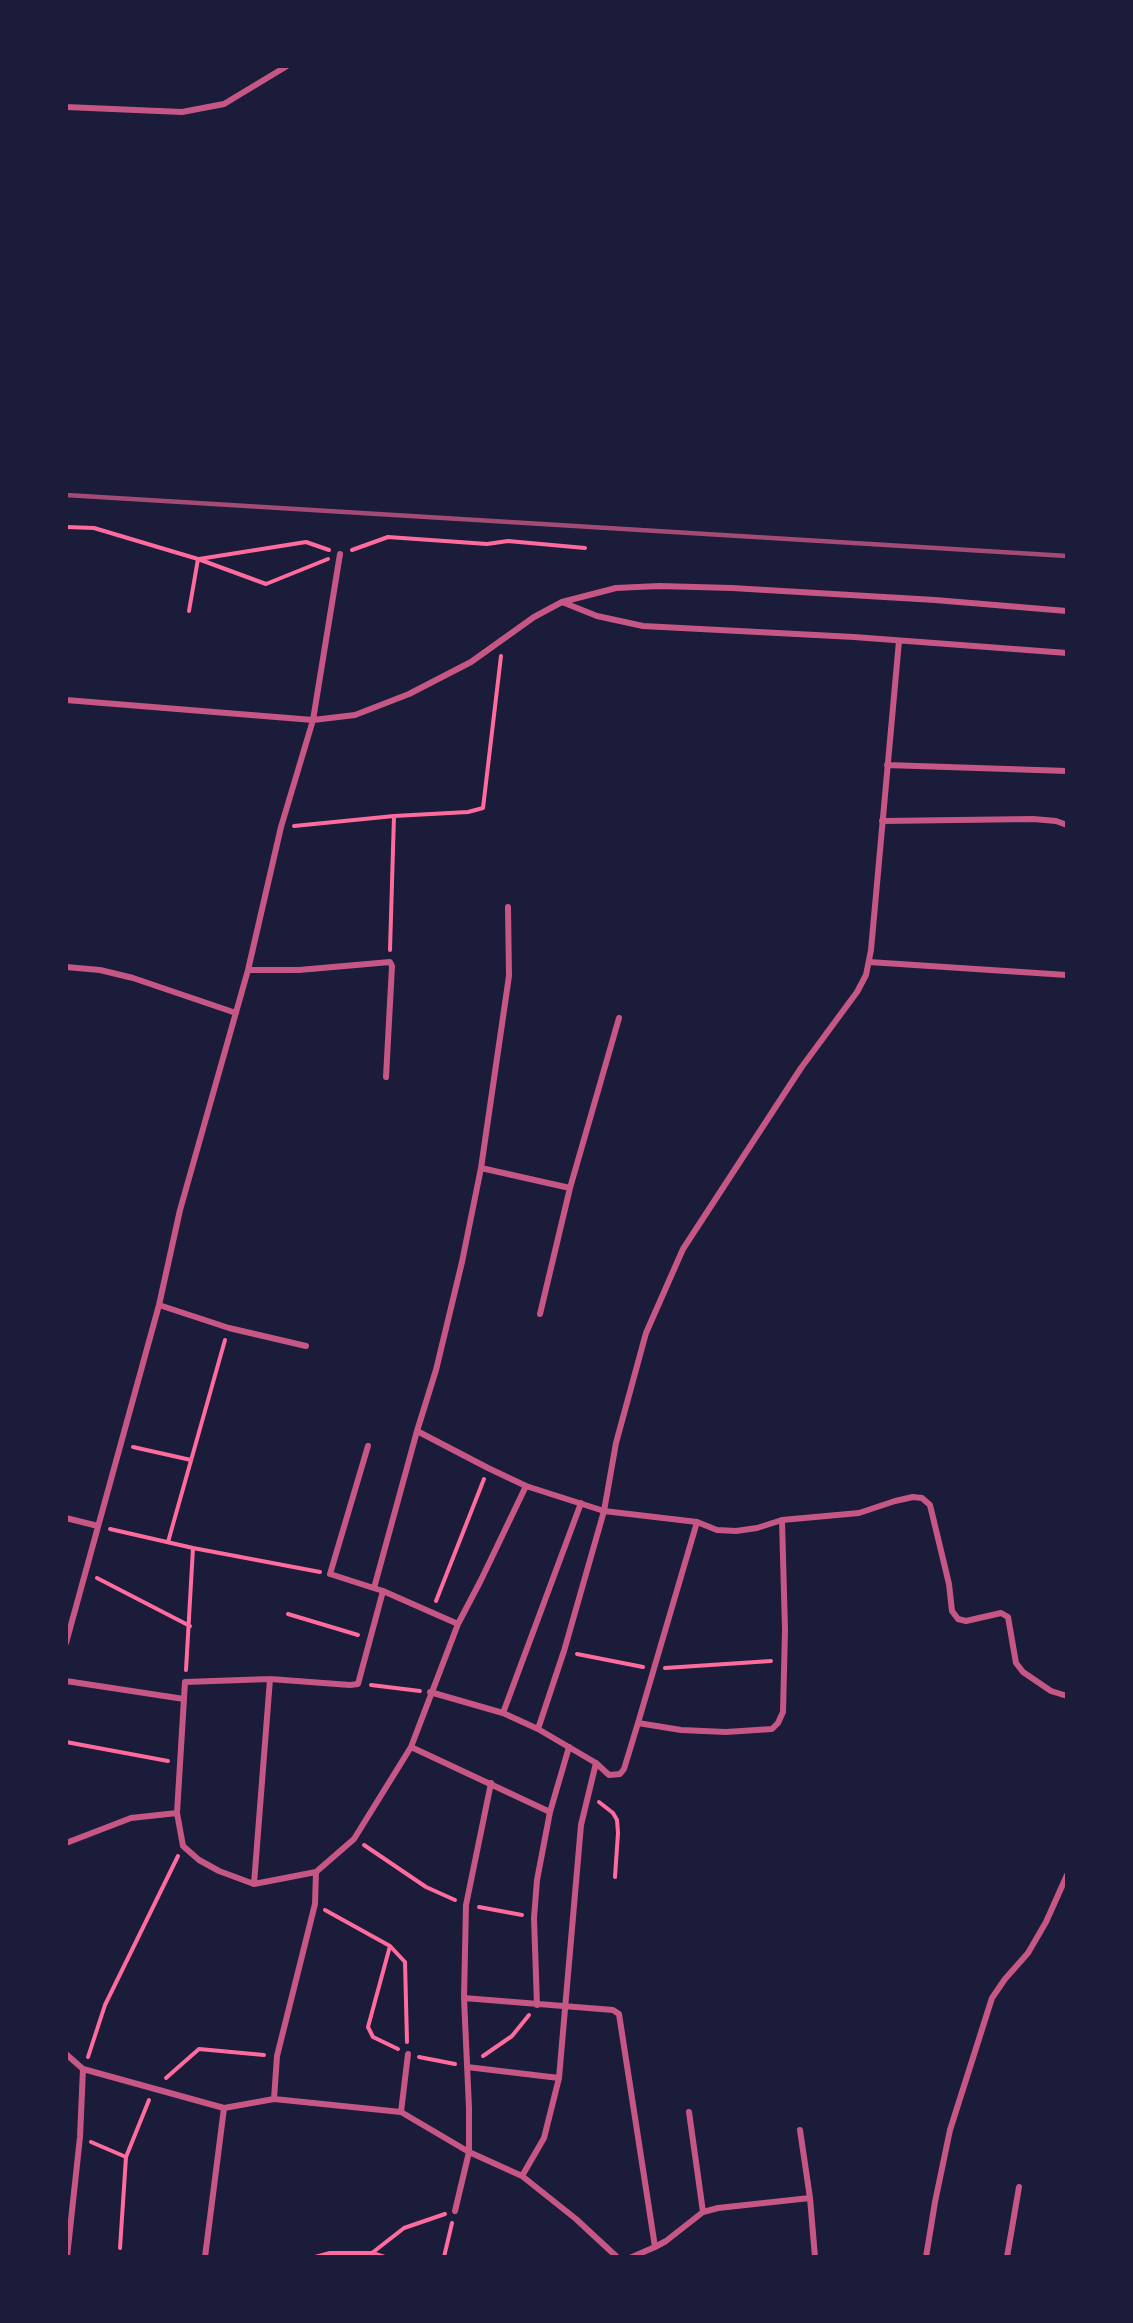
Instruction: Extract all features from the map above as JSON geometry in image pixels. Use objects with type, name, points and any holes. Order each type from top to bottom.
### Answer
[{"type":"street","points":[[66,108],[182,112],[224,104],[287,66]]},
{"type":"street","points":[[66,1643],[159,1305],[180,1210],[248,970],[281,827],[314,720],[340,554]]},
{"type":"street","points":[[66,700],[314,720],[355,715],[409,694],[471,662],[534,617],[562,602],[616,588],[659,586],[923,599],[1067,611]]},
{"type":"street","points":[[562,602],[597,616],[643,626],[1067,653]]},
{"type":"street","points":[[538,1730],[564,1651],[604,1511],[616,1443],[646,1333],[683,1249],[801,1068],[857,992],[866,975],[899,641]]},
{"type":"street","points":[[887,765],[1067,771]]},
{"type":"street","points":[[882,821],[1033,819],[1056,821],[1067,825]]},
{"type":"street","points":[[374,1588],[436,1370],[462,1262],[481,1168],[509,976],[508,907]]},
{"type":"street","points":[[248,970],[299,970],[390,962],[392,966],[386,1077]]},
{"type":"street","points":[[869,962],[1067,975]]},
{"type":"street","points":[[66,967],[100,970],[134,978],[236,1013]]},
{"type":"street","points":[[540,1314],[570,1188],[619,1018]]},
{"type":"street","points":[[481,1168],[570,1188]]},
{"type":"street","points":[[159,1305],[229,1328],[306,1346]]},
{"type":"street","points":[[417,1431],[526,1485],[604,1511],[697,1522],[717,1530],[736,1531],[757,1528],[782,1520],[859,1513],[895,1501],[913,1497],[922,1498],[930,1505],[949,1584],[952,1611],[958,1619],[966,1621],[1001,1613],[1008,1617],[1016,1663],[1023,1672],[1051,1691],[1067,1696]]},
{"type":"street","points":[[368,1446],[330,1574],[383,1591],[458,1624]]},
{"type":"street","points":[[383,1591],[358,1684],[270,1679],[185,1682],[177,1813],[183,1846],[219,1871],[254,1884],[316,1872],[354,1839],[411,1747],[430,1692],[458,1624],[526,1485]]},
{"type":"street","points":[[503,1713],[581,1503]]},
{"type":"street","points":[[66,1518],[98,1526]]},
{"type":"street","points":[[638,1723],[681,1730],[714,1732],[772,1729],[778,1724],[783,1712],[782,1520]]},
{"type":"street","points":[[430,1692],[503,1713],[596,1763],[609,1775],[620,1774],[624,1769],[697,1522]]},
{"type":"street","points":[[254,1884],[270,1679]]},
{"type":"street","points":[[66,1681],[184,1698]]},
{"type":"street","points":[[411,1747],[550,1812]]},
{"type":"street","points":[[537,2005],[534,1918],[537,1880],[550,1812],[569,1748]]},
{"type":"street","points":[[522,2176],[544,2138],[559,2078],[581,1825],[596,1763]]},
{"type":"street","points":[[455,2211],[469,2152],[464,1998],[466,1905],[491,1783]]},
{"type":"street","points":[[66,1843],[130,1818],[177,1813]]},
{"type":"street","points":[[274,2098],[277,2056],[315,1904],[316,1872]]},
{"type":"street","points":[[926,2257],[950,2130],[992,1998],[1028,1953],[1046,1922],[1067,1875]]},
{"type":"street","points":[[464,1998],[617,2012],[621,2018],[655,2247]]},
{"type":"street","points":[[66,2054],[83,2069],[224,2108],[274,2098],[401,2112],[469,2152],[522,2176],[576,2219],[618,2257]]},
{"type":"street","points":[[401,2112],[408,2054]]},
{"type":"street","points":[[467,2067],[559,2078]]},
{"type":"street","points":[[67,2257],[80,2137],[83,2069]]},
{"type":"street","points":[[205,2257],[224,2108]]},
{"type":"street","points":[[689,2112],[703,2212]]},
{"type":"street","points":[[800,2130],[810,2198],[815,2257]]},
{"type":"street","points":[[1008,2257],[1019,2187]]},
{"type":"street","points":[[633,2257],[666,2241],[703,2212],[717,2208],[810,2198]]},
{"type":"path","points":[[66,527],[94,528],[198,559],[266,584],[388,537],[487,544],[508,541],[585,548]]},
{"type":"path","points":[[198,559],[306,542],[340,554]]},
{"type":"path","points":[[189,611],[198,559]]},
{"type":"path","points":[[281,827],[394,816],[479,811],[483,808],[502,640]]},
{"type":"path","points":[[390,962],[394,816]]},
{"type":"path","points":[[168,1542],[229,1328]]},
{"type":"path","points":[[121,1445],[191,1460]]},
{"type":"path","points":[[432,1612],[488,1468]]},
{"type":"path","points":[[98,1526],[193,1548],[330,1574]]},
{"type":"path","points":[[185,1682],[193,1548]]},
{"type":"path","points":[[85,1572],[190,1626]]},
{"type":"path","points":[[288,1614],[370,1639]]},
{"type":"path","points":[[564,1651],[653,1669],[784,1660]]},
{"type":"path","points":[[358,1684],[430,1692]]},
{"type":"path","points":[[66,1742],[181,1764]]},
{"type":"path","points":[[589,1792],[613,1813],[617,1820],[615,1877]]},
{"type":"path","points":[[354,1839],[426,1887],[466,1905],[534,1918]]},
{"type":"path","points":[[83,2069],[105,2005],[183,1846]]},
{"type":"path","points":[[315,1904],[390,1946],[405,1962],[408,2054]]},
{"type":"path","points":[[390,1946],[368,2027],[374,2037],[408,2054],[467,2067],[512,2036],[537,2005]]},
{"type":"path","points":[[120,2248],[126,2157],[153,2089],[199,2049],[277,2056]]},
{"type":"path","points":[[80,2137],[126,2157]]},
{"type":"path","points":[[372,2255],[404,2228],[455,2211]]},
{"type":"path","points":[[444,2257],[455,2211]]},
{"type":"path","points":[[315,2257],[330,2253],[386,2257]]},
{"type":"railway","points":[[66,495],[1067,556]]}]
